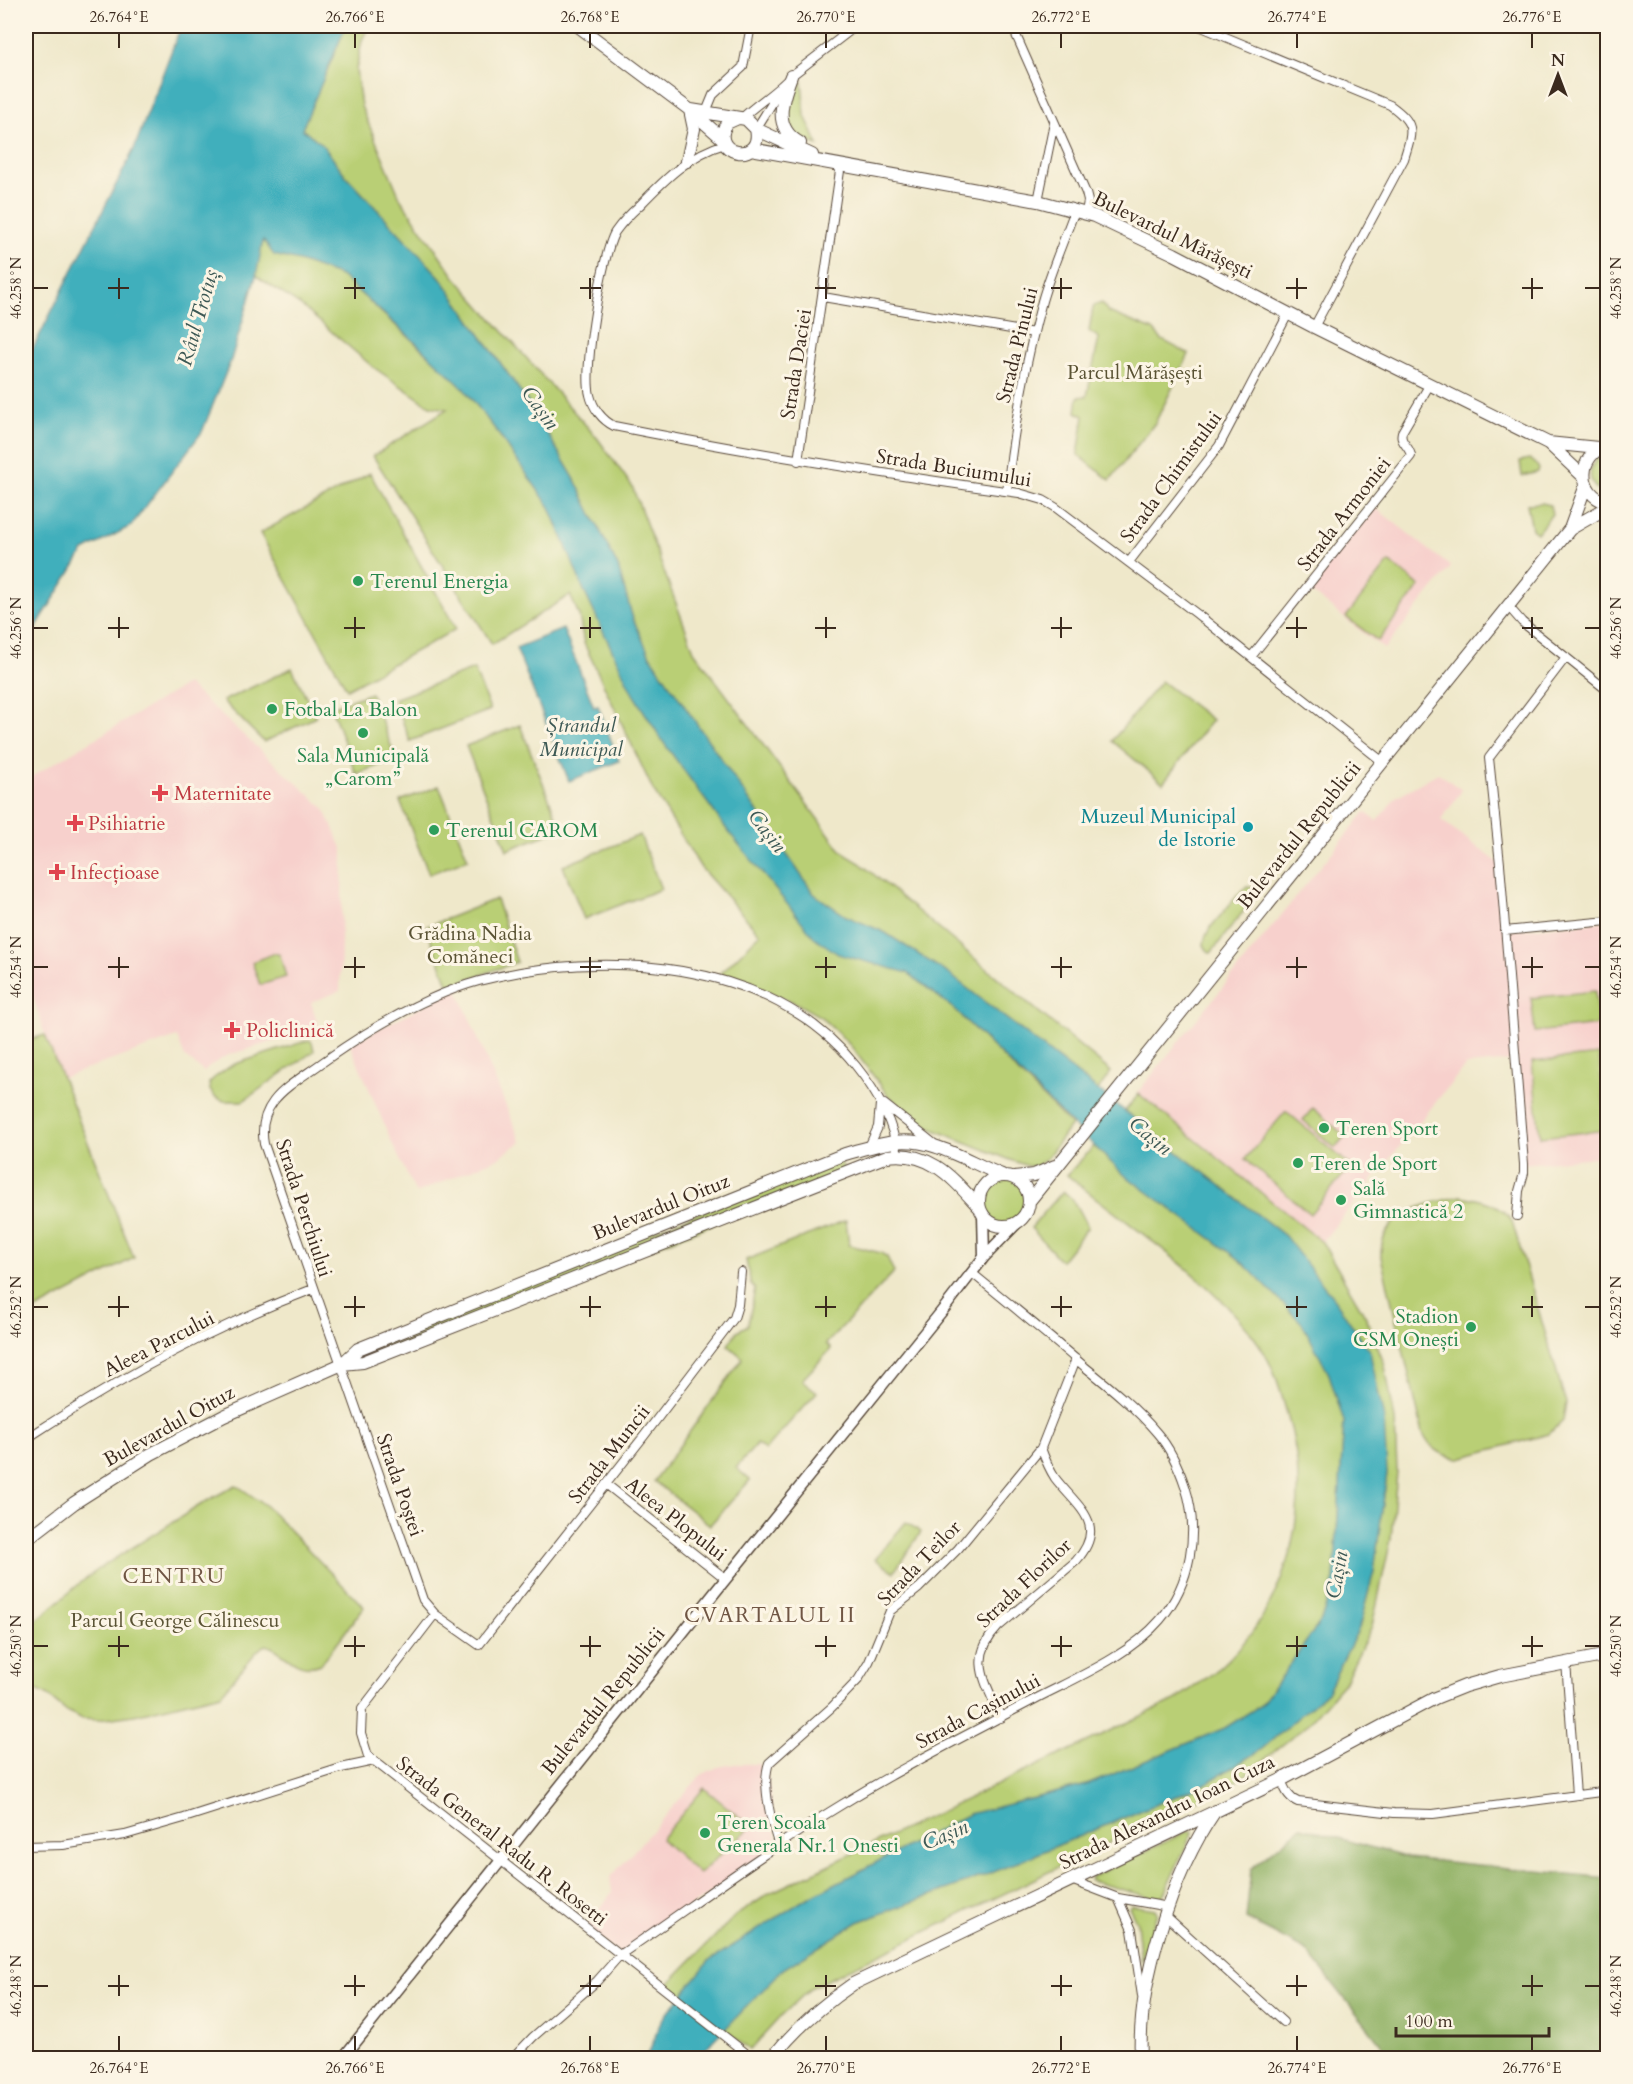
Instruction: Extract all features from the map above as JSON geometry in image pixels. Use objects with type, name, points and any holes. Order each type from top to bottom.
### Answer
[{"type":"main road","points":[[578,26],[690,110],[737,152],[742,153],[751,149],[756,141],[756,129]]},
{"type":"main road","points":[[787,81],[782,111],[788,135],[841,164]]},
{"type":"main road","points":[[690,110],[750,121],[756,129],[824,161]]},
{"type":"main road","points":[[687,161],[694,129],[690,110]]},
{"type":"main road","points":[[724,141],[723,130],[727,123],[740,118]]},
{"type":"main road","name":"Bulevardul Mărășești","points":[[751,149],[1038,201],[1081,211],[1174,254],[1288,314],[1548,443],[1585,481],[1597,498],[1608,505]]},
{"type":"main road","name":"Bulevardul Mărășești","points":[[1548,443],[1605,445]]},
{"type":"main road","points":[[1570,529],[1585,481],[1587,461],[1605,445]]},
{"type":"main road","points":[[1570,529],[1608,505]]},
{"type":"main road","name":"Bulevardul Republicii","points":[[1030,1200],[1570,529]]},
{"type":"main road","name":"Bulevardul Oituz","points":[[342,1364],[358,1349],[845,1154],[869,1147],[896,1142],[919,1142],[941,1148],[1008,1176]]},
{"type":"main road","points":[[845,1154],[852,1161],[850,1170]]},
{"type":"main road","name":"Bulevardul Oituz","points":[[26,1540],[74,1503],[176,1440],[259,1399],[342,1364],[363,1362],[881,1158],[913,1155],[935,1166],[952,1180],[981,1211]]},
{"type":"main road","name":"Bulevardul Republicii","points":[[1008,1176],[1034,1175],[1059,1164]]},
{"type":"main road","points":[[1008,1176],[1027,1189],[1030,1200],[1026,1213],[1017,1223],[1011,1226],[998,1226],[981,1211],[979,1196],[985,1184],[995,1177],[1008,1176]]},
{"type":"main road","name":"Strada Alexandru Ioan Cuza","points":[[772,2058],[810,2016],[853,1984],[1281,1780],[1444,1695],[1500,1676],[1608,1655]]},
{"type":"main road","points":[[1141,2058],[1140,2035],[1143,2008],[1168,1912],[1197,1839],[1215,1810]]},
{"type":"street","points":[[706,112],[710,99],[716,91],[743,67],[751,26]]},
{"type":"street","points":[[740,118],[856,26]]},
{"type":"street","points":[[1012,26],[1087,197],[1081,211]]},
{"type":"street","points":[[1199,26],[1390,105],[1406,117],[1410,128],[1404,159],[1314,327]]},
{"type":"street","points":[[756,129],[787,81]]},
{"type":"street","points":[[1038,201],[1054,122]]},
{"type":"street","points":[[687,161],[724,141]]},
{"type":"street","name":"Strada Buciumului","points":[[687,161],[665,179],[614,234],[602,277],[590,353],[588,386],[590,397],[604,420],[614,426],[798,461],[1031,496],[1049,503],[1130,562],[1383,762]]},
{"type":"street","name":"Strada Daciei","points":[[798,461],[841,164]]},
{"type":"street","name":"Strada Pinului","points":[[1007,492],[1017,414],[1043,298],[1081,211]]},
{"type":"street","points":[[823,297],[1034,333]]},
{"type":"street","name":"Strada Chimistului","points":[[1130,562],[1216,451],[1288,314]]},
{"type":"street","name":"Strada Armoniei","points":[[1251,657],[1411,456],[1410,449],[1402,440],[1402,432],[1430,384]]},
{"type":"street","points":[[1508,606],[1522,622],[1608,691]]},
{"type":"street","points":[[1517,1216],[1524,1164],[1506,931],[1489,757],[1566,657]]},
{"type":"street","points":[[1506,931],[1608,921]]},
{"type":"street","name":"Strada Perchiului","points":[[342,1364],[313,1289],[264,1144],[262,1123],[268,1108],[283,1092],[329,1058],[371,1031],[457,988],[517,973],[572,966],[674,970],[722,980],[776,1002],[821,1030],[852,1061],[879,1100],[890,1120],[898,1155]]},
{"type":"street","points":[[869,1147],[880,1119],[879,1100]]},
{"type":"street","name":"Strada Perchiului","points":[[879,1100],[941,1148]]},
{"type":"street","points":[[981,1211],[984,1257]]},
{"type":"street","name":"Bulevardul Republicii","points":[[343,2058],[984,1257],[1017,1223]]},
{"type":"street","name":"Bulevardul Oituz","points":[[656,1230],[662,1245]]},
{"type":"street","name":"Strada Muncii","points":[[479,1645],[734,1318],[738,1310],[741,1272]]},
{"type":"street","name":"Strada Cașinului","points":[[513,2058],[533,2037],[597,1982],[620,1955],[850,1799],[1086,1673],[1147,1633],[1173,1603],[1183,1584],[1191,1536],[1189,1499],[1169,1451],[1153,1429],[1111,1389],[972,1273]]},
{"type":"street","name":"Aleea Parcului","points":[[26,1439],[102,1392],[177,1350],[313,1289]]},
{"type":"street","name":"Strada Teilor","points":[[779,1846],[769,1803],[767,1772],[769,1763],[858,1680],[869,1662],[891,1611],[925,1582],[958,1549],[1041,1448],[1076,1359]]},
{"type":"street","name":"Strada Poștei","points":[[342,1364],[423,1600],[435,1614],[479,1645]]},
{"type":"street","name":"Strada Florilor","points":[[1001,1718],[982,1672],[983,1646],[987,1638],[998,1627],[1076,1561],[1085,1549],[1090,1536],[1089,1522],[1085,1513],[1054,1476],[1041,1448]]},
{"type":"street","name":"Aleea Plopului","points":[[606,1484],[726,1579]]},
{"type":"street","points":[[374,1761],[365,1750],[361,1738],[362,1709],[435,1614]]},
{"type":"street","points":[[1566,1662],[1576,1794]]},
{"type":"street","name":"Strada General Radu R. Rosetti","points":[[26,1845],[63,1845],[125,1834],[205,1812],[340,1767],[374,1761],[752,2058]]},
{"type":"street","points":[[1281,1780],[1292,1799],[1298,1803],[1411,1814],[1469,1810],[1608,1791]]},
{"type":"street","points":[[1070,1880],[1119,1898],[1168,1912],[1283,2022]]},
{"type":"street","points":[[1119,1898],[1132,1930],[1143,2008]]},
{"type":"shaded area","points":[[1372,505],[1451,567],[1384,649],[1307,589]]},
{"type":"shaded area","points":[[187,684],[324,808],[343,850],[340,991],[311,1002],[319,1028],[228,1055],[204,1072],[185,1057],[177,1037],[62,1078],[42,1026],[26,974],[26,780]]},
{"type":"shaded area","points":[[1438,773],[1462,790],[1441,820],[1500,864],[1505,931],[1607,921],[1607,1156],[1524,1164],[1515,1061],[1466,1065],[1322,1242],[1137,1093],[1365,812],[1377,821],[1396,797]]},
{"type":"shaded area","points":[[457,988],[521,1142],[496,1159],[416,1193],[350,1044]]},
{"type":"shaded area","points":[[759,1764],[767,1775],[779,1846],[620,1955],[586,1928],[612,1892],[610,1878],[701,1775],[718,1767]]},
{"type":"green space","points":[[346,26],[369,26],[362,40],[356,70],[361,106],[401,200],[455,277],[598,439],[632,486],[694,651],[840,849],[860,863],[1111,1072],[1098,1090],[949,974],[884,932],[846,916],[814,894],[650,656],[633,619],[618,567],[574,478],[532,408],[440,277],[346,176],[321,143],[302,129]]},
{"type":"green space","points":[[802,81],[805,116],[818,145],[800,139],[790,126],[786,111],[791,92]]},
{"type":"green space","points":[[263,239],[299,261],[341,276],[464,389],[550,507],[585,593],[633,694],[664,743],[728,831],[954,1009],[1071,1125],[1047,1158],[1037,1166],[1028,1166],[930,1128],[888,1095],[850,1045],[821,1017],[794,1002],[720,974],[760,934],[701,868],[653,790],[584,643],[579,615],[570,595],[492,644],[373,456],[447,409],[430,406],[373,367],[300,305],[256,276]]},
{"type":"green space","name":"Parcul Mărășești","points":[[1102,303],[1108,312],[1153,330],[1162,340],[1189,354],[1155,423],[1110,480],[1078,455],[1084,416],[1076,412],[1078,397],[1087,396],[1099,338],[1089,331],[1093,308]]},
{"type":"green space","points":[[1607,451],[1607,495],[1594,485],[1590,473],[1595,461]]},
{"type":"green space","points":[[1530,459],[1536,464],[1538,472],[1522,476],[1520,461]]},
{"type":"green space","name":"Terenul Energia","points":[[370,473],[456,629],[347,689],[260,533]]},
{"type":"green space","points":[[1527,504],[1550,505],[1552,514],[1537,533],[1532,529]]},
{"type":"green space","points":[[1389,562],[1420,586],[1378,641],[1346,617]]},
{"type":"green space","name":"Fotbal La Balon","points":[[292,668],[316,717],[264,742],[223,701]]},
{"type":"green space","points":[[474,669],[490,710],[410,741],[394,699]]},
{"type":"green space","points":[[1161,681],[1212,720],[1163,783],[1112,741]]},
{"type":"green space","name":"Sala Municipală „Carom”","points":[[371,693],[396,759],[356,774],[331,707]]},
{"type":"green space","points":[[520,725],[561,829],[507,850],[466,746]]},
{"type":"green space","name":"Terenul CAROM","points":[[439,786],[468,859],[429,874],[400,801]]},
{"type":"green space","points":[[640,835],[661,889],[584,919],[563,866]]},
{"type":"green space","points":[[1247,887],[1261,889],[1211,953],[1204,945],[1210,928]]},
{"type":"green space","name":"Grădina Nadia Comăneci","points":[[496,899],[517,962],[449,986],[426,927]]},
{"type":"green space","points":[[275,953],[280,955],[286,977],[260,985],[252,962]]},
{"type":"green space","points":[[1595,991],[1598,1025],[1535,1032],[1531,998]]},
{"type":"green space","points":[[45,1035],[134,1258],[26,1315],[26,1041]]},
{"type":"green space","points":[[309,1040],[312,1042],[314,1051],[243,1101],[224,1101],[215,1097],[210,1090],[209,1083],[232,1065]]},
{"type":"green space","points":[[1599,1055],[1607,1130],[1540,1137],[1532,1062]]},
{"type":"green space","points":[[1139,1094],[1322,1242],[1366,1317],[1385,1366],[1395,1420],[1397,1472],[1391,1539],[1372,1626],[1344,1683],[1308,1724],[1242,1778],[812,1987],[750,2050],[724,2029],[783,1969],[858,1922],[989,1874],[1207,1783],[1262,1749],[1327,1692],[1359,1628],[1374,1571],[1387,1473],[1285,1236],[1125,1111]]},
{"type":"green space","name":"Teren Sport","points":[[1313,1108],[1345,1136],[1335,1148],[1303,1120]]},
{"type":"green space","name":"Teren de Sport","points":[[1286,1111],[1351,1166],[1310,1214],[1245,1159]]},
{"type":"green space","points":[[1094,1146],[1122,1173],[1239,1259],[1302,1323],[1329,1374],[1344,1421],[1334,1580],[1321,1621],[1261,1705],[1225,1728],[1087,1785],[969,1814],[804,1900],[709,1961],[681,1996],[667,1985],[735,1916],[770,1893],[1175,1700],[1212,1674],[1232,1656],[1253,1631],[1270,1603],[1283,1573],[1292,1542],[1297,1511],[1298,1478],[1295,1446],[1274,1373],[1253,1336],[1213,1292],[1165,1251],[1067,1175]]},
{"type":"green space","points":[[839,1157],[845,1172],[363,1362],[358,1349]]},
{"type":"green space","points":[[1000,1176],[1010,1176],[1023,1183],[1030,1196],[1030,1206],[1023,1219],[1010,1226],[1000,1226],[991,1222],[984,1215],[980,1206],[980,1196],[984,1187],[991,1180]]},
{"type":"green space","points":[[1063,1191],[1072,1199],[1088,1227],[1061,1261],[1031,1228]]},
{"type":"green space","name":"Stadion CSM Onești","points":[[1460,1196],[1482,1200],[1496,1206],[1512,1221],[1566,1403],[1563,1420],[1549,1434],[1460,1458],[1438,1451],[1429,1444],[1423,1434],[1381,1257],[1382,1242],[1396,1220],[1420,1207]]},
{"type":"green space","points":[[846,1220],[849,1245],[881,1253],[887,1257],[894,1272],[826,1344],[831,1349],[802,1380],[817,1392],[765,1450],[757,1444],[736,1468],[750,1480],[710,1525],[654,1481],[743,1358],[728,1345],[737,1331],[748,1325],[755,1289],[751,1285],[746,1260]]},
{"type":"green space","name":"Parcul George Călinescu","points":[[236,1485],[265,1505],[364,1607],[321,1664],[304,1666],[298,1664],[266,1645],[258,1650],[221,1694],[134,1715],[98,1720],[83,1719],[66,1711],[45,1694],[39,1691],[29,1691],[26,1688],[26,1629],[106,1564]]},
{"type":"green space","points":[[906,1522],[921,1532],[894,1572],[875,1559]]},
{"type":"green space","name":"Teren Scoala Generala Nr.1 Onesti","points":[[704,1788],[751,1827],[699,1874],[661,1839]]},
{"type":"green space","points":[[1301,1827],[1408,1858],[1607,1878],[1607,2058],[1388,2058],[1381,2044],[1307,1951],[1246,1919],[1251,1869]]},
{"type":"green space","points":[[1188,1831],[1192,1833],[1162,1898],[1154,1898],[1090,1881],[1098,1874]]},
{"type":"green space","points":[[1131,1905],[1155,1909],[1157,1913],[1141,1962],[1137,1923],[1129,1907]]},
{"type":"water","points":[[181,26],[346,26],[302,129],[321,143],[346,176],[440,277],[532,408],[574,478],[618,567],[633,619],[650,656],[814,894],[846,916],[884,932],[949,974],[1285,1236],[1337,1303],[1370,1352],[1384,1419],[1387,1473],[1374,1571],[1359,1628],[1327,1692],[1262,1749],[1207,1783],[989,1874],[858,1922],[783,1969],[697,2058],[647,2058],[661,2021],[709,1961],[804,1900],[969,1814],[1087,1785],[1225,1728],[1261,1705],[1321,1621],[1334,1580],[1344,1421],[1329,1374],[1302,1323],[1239,1259],[1122,1173],[954,1009],[908,973],[838,954],[814,937],[728,831],[664,743],[633,694],[585,593],[550,507],[495,429],[464,389],[341,276],[274,255],[263,240],[256,276],[231,360],[202,432],[131,526],[84,551],[26,643],[26,362],[134,149]]},
{"type":"water","name":"Ștrandul Municipal","points":[[563,629],[594,707],[598,706],[619,761],[569,781],[516,648]]},
{"type":"place","name":"Terenul Energia","points":[[358,581]]},
{"type":"place","name":"Fotbal La Balon","points":[[272,709]]},
{"type":"place","name":"Sala Municipală „Carom”","points":[[363,733]]},
{"type":"place","name":"Maternitate","points":[[160,793]]},
{"type":"place","name":"Psihiatrie","points":[[75,823]]},
{"type":"place","name":"Muzeul Municipal de Istorie","points":[[1248,827]]},
{"type":"place","name":"Terenul CAROM","points":[[434,830]]},
{"type":"place","name":"Infecțioase","points":[[57,872]]},
{"type":"place","name":"Policlinică","points":[[232,1030]]},
{"type":"place","name":"Teren Sport","points":[[1324,1128]]},
{"type":"place","name":"Teren de Sport","points":[[1298,1163]]},
{"type":"place","name":"Sală Gimnastică 2","points":[[1341,1200]]},
{"type":"place","name":"Stadion CSM Onești","points":[[1471,1327]]},
{"type":"place","name":"Teren Scoala Generala Nr.1 Onesti","points":[[705,1833]]},
{"type":"district","name":"CENTRU","points":[[174,1576]]},
{"type":"district","name":"CVARTALUL II","points":[[770,1615]]},
{"type":"water label","name":"Râul Trotuș","points":[[198,318]]},
{"type":"water label","name":"Cașin","points":[[540,408]]},
{"type":"water label","name":"Cașin","points":[[767,831]]},
{"type":"water label","name":"Cașin","points":[[1150,1136]]},
{"type":"water label","name":"Cașin","points":[[1337,1575]]},
{"type":"water label","name":"Cașin","points":[[945,1835]]}]
